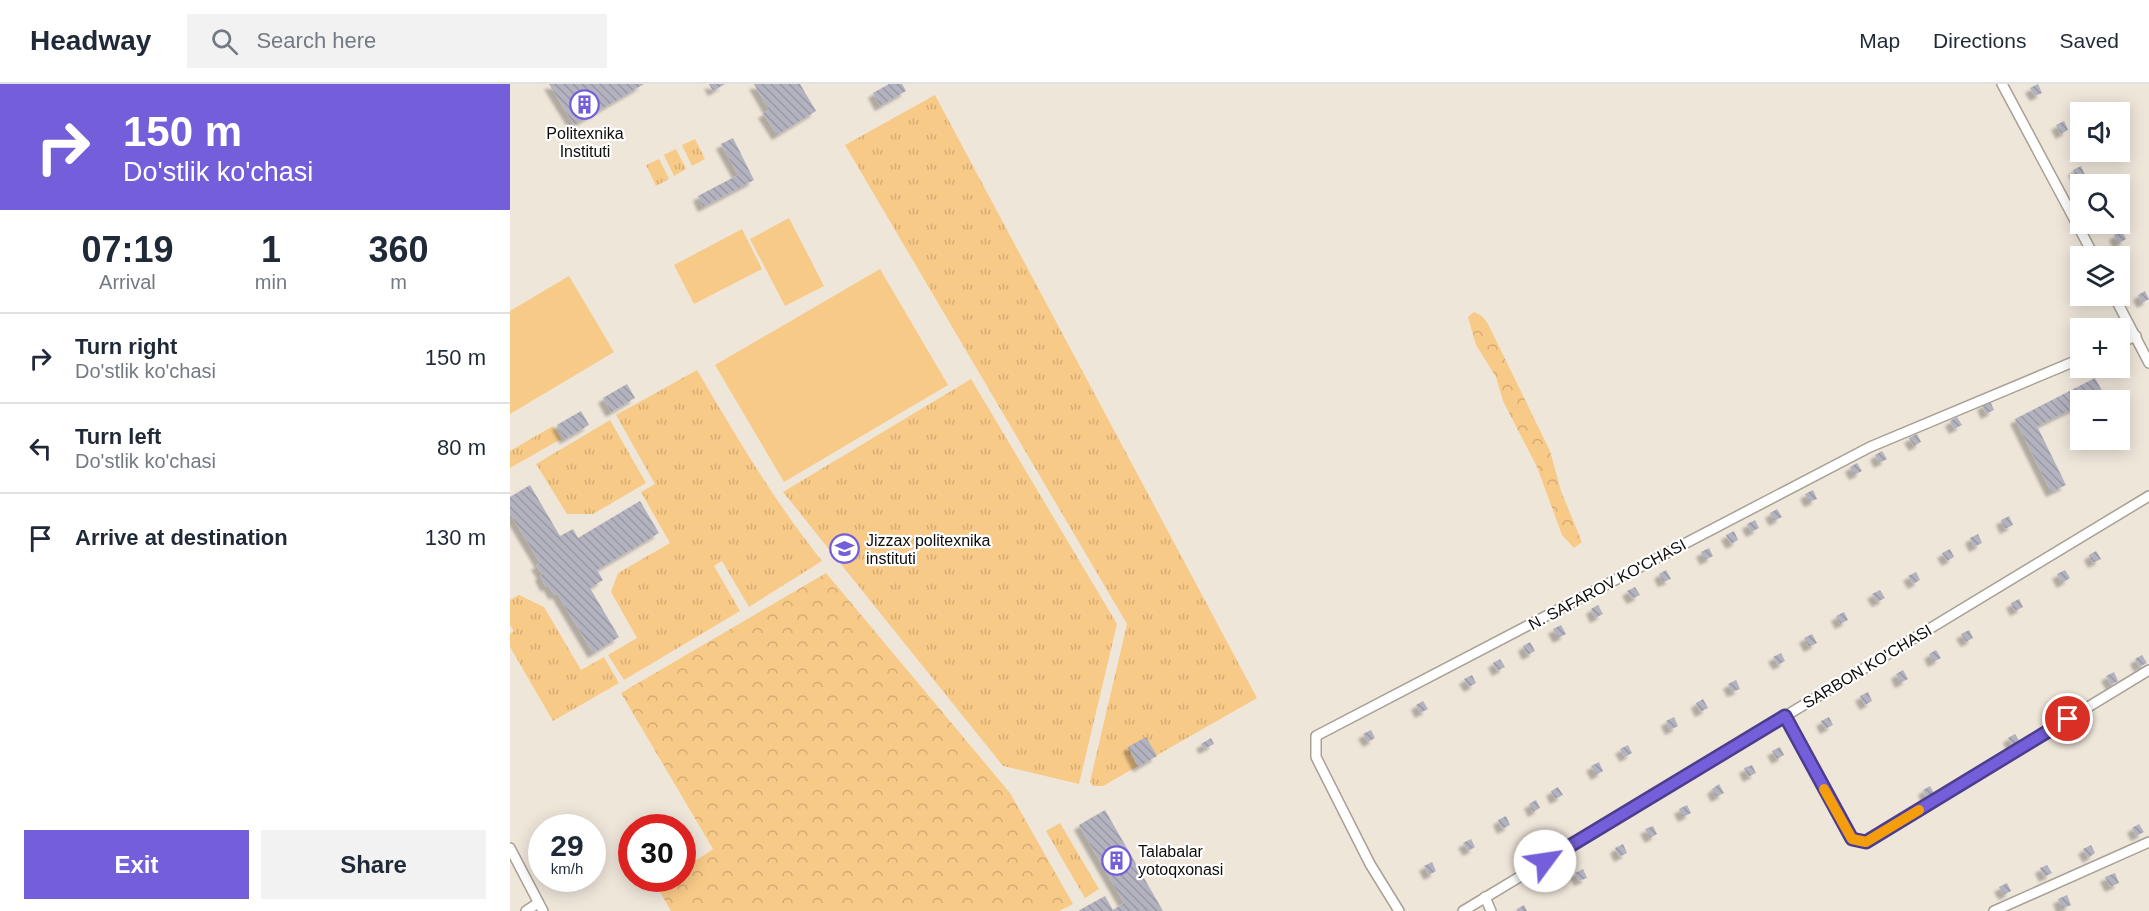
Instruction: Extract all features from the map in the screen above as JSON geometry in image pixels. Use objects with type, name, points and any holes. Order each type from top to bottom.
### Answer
[{"type":"street","points":[[2002,84],[2089,246]]},
{"type":"street","points":[[2120,306],[2149,363]]},
{"type":"street","points":[[2130,339],[2136,336]]},
{"type":"street","name":"N. SAFAROV KO'CHASI","points":[[1399,911],[1370,864],[1316,757],[1316,736],[1870,447],[2070,363]]},
{"type":"street","name":"SARBON KO'CHASI","points":[[1463,911],[2149,496]]},
{"type":"street","points":[[1785,716],[1852,839],[1866,842],[2149,670]]},
{"type":"street","points":[[1994,911],[2149,842]]},
{"type":"street","points":[[510,848],[541,907],[526,911]]},
{"type":"street","points":[[1485,897],[1491,911]]},
{"type":"green space","points":[[935,95],[1257,698],[1103,786],[1093,786],[1090,782],[1127,624],[845,145]]},
{"type":"green space","points":[[695,139],[705,159],[692,166],[682,145]]},
{"type":"green space","points":[[676,149],[686,169],[674,176],[664,155]]},
{"type":"green space","points":[[659,159],[669,179],[656,186],[646,165]]},
{"type":"green space","points":[[789,218],[824,286],[785,306],[750,239]]},
{"type":"green space","points":[[742,229],[762,269],[694,304],[674,265]]},
{"type":"green space","points":[[880,269],[948,385],[784,482],[715,365]]},
{"type":"green space","points":[[569,276],[614,352],[510,414],[510,311]]},
{"type":"green space","points":[[1474,312],[1482,316],[1488,324],[1550,451],[1561,491],[1582,542],[1574,548],[1562,535],[1537,467],[1503,401],[1496,377],[1476,345],[1468,317]]},
{"type":"green space","points":[[697,370],[772,492],[822,561],[749,607],[722,561],[714,566],[740,611],[624,680],[608,655],[637,638],[611,592],[618,573],[670,543],[641,492],[655,484],[616,415]]},
{"type":"green space","points":[[971,379],[1117,624],[1079,784],[1003,766],[783,492]]},
{"type":"green space","points":[[610,420],[646,483],[593,514],[567,514],[536,464]]},
{"type":"green space","points":[[553,426],[561,439],[510,468],[510,451]]},
{"type":"green space","points":[[826,573],[1010,793],[1073,904],[1059,911],[671,911],[660,892],[696,892],[696,860],[713,849],[696,820],[696,814],[692,814],[621,693]]},
{"type":"green space","points":[[519,595],[544,607],[581,670],[604,657],[619,683],[553,721],[510,647],[510,634],[514,631],[510,625],[510,600]]},
{"type":"green space","points":[[1060,823],[1099,889],[1085,898],[1046,831]]},
{"type":"building","name":"Politexnika Instituti","points":[[549,84],[644,84],[574,125]]},
{"type":"building","points":[[709,84],[725,84],[713,91]]},
{"type":"building","points":[[754,84],[800,84],[816,111],[777,135],[763,113],[769,110]]},
{"type":"building","points":[[889,84],[902,84],[906,91],[880,106],[873,93]]},
{"type":"building","points":[[2038,84],[2042,93],[2035,96],[2030,88]]},
{"type":"building","points":[[2064,121],[2068,130],[2061,134],[2056,125]]},
{"type":"building","points":[[733,138],[754,180],[703,207],[698,196],[738,175],[721,144]]},
{"type":"building","points":[[2081,166],[2085,174],[2075,174],[2073,170]]},
{"type":"building","points":[[2124,234],[2126,239],[2118,244],[2114,235]]},
{"type":"building","points":[[2145,291],[2149,299],[2142,303],[2138,295]]},
{"type":"building","points":[[2095,378],[2102,390],[2072,390]]},
{"type":"building","points":[[627,384],[635,398],[611,412],[603,398]]},
{"type":"building","points":[[2070,391],[2070,410],[2037,426],[2066,485],[2051,492],[2015,419]]},
{"type":"building","points":[[1990,401],[1994,410],[1986,414],[1982,405]]},
{"type":"building","points":[[581,411],[589,425],[565,439],[557,425]]},
{"type":"building","points":[[1957,417],[1962,425],[1954,429],[1950,421]]},
{"type":"building","points":[[1917,434],[1921,442],[1914,446],[1909,438]]},
{"type":"building","points":[[1882,451],[1887,459],[1879,463],[1875,455]]},
{"type":"building","points":[[1857,463],[1862,471],[1854,475],[1850,467]]},
{"type":"building","points":[[530,485],[560,536],[573,529],[578,538],[640,501],[659,533],[597,570],[603,580],[590,588],[619,637],[593,653],[557,593],[554,595],[548,585],[546,587],[543,582],[540,576],[542,574],[536,565],[540,563],[510,513],[510,497]]},
{"type":"building","points":[[1813,490],[1817,499],[1809,502],[1805,494]]},
{"type":"building","points":[[1777,509],[1782,517],[1774,521],[1770,513]]},
{"type":"building","points":[[2009,516],[2013,525],[2005,529],[2001,520]]},
{"type":"building","points":[[1755,520],[1759,528],[1751,532],[1747,524]]},
{"type":"building","points":[[1734,531],[1738,540],[1731,544],[1726,535]]},
{"type":"building","points":[[1978,534],[1982,543],[1974,547],[1970,538]]},
{"type":"building","points":[[1709,548],[1713,556],[1705,560],[1701,552]]},
{"type":"building","points":[[1950,549],[1954,557],[1947,561],[1942,553]]},
{"type":"building","points":[[2096,551],[2101,559],[2093,563],[2089,555]]},
{"type":"building","points":[[1666,570],[1671,579],[1663,582],[1659,574]]},
{"type":"building","points":[[2065,570],[2070,578],[2062,583],[2057,574]]},
{"type":"building","points":[[1916,572],[1920,580],[1913,584],[1908,576]]},
{"type":"building","points":[[1635,587],[1640,595],[1632,599],[1627,591]]},
{"type":"building","points":[[1880,590],[1885,598],[1877,602],[1872,594]]},
{"type":"building","points":[[2019,599],[2023,607],[2015,611],[2011,603]]},
{"type":"building","points":[[1598,605],[1603,614],[1595,618],[1591,609]]},
{"type":"building","points":[[1844,612],[1848,620],[1840,624],[1836,616]]},
{"type":"building","points":[[1561,625],[1566,634],[1558,638],[1553,629]]},
{"type":"building","points":[[1969,630],[1973,638],[1966,642],[1961,634]]},
{"type":"building","points":[[1812,634],[1817,643],[1809,647],[1804,638]]},
{"type":"building","points":[[1530,642],[1535,651],[1527,655],[1523,646]]},
{"type":"building","points":[[1936,650],[1941,658],[1933,662],[1929,654]]},
{"type":"building","points":[[1781,653],[1785,661],[1778,665],[1773,657]]},
{"type":"building","points":[[2142,655],[2147,663],[2139,667],[2135,659]]},
{"type":"building","points":[[1500,659],[1505,667],[1497,671],[1493,663]]},
{"type":"building","points":[[1903,670],[1908,679],[1900,683],[1896,674]]},
{"type":"building","points":[[2114,672],[2118,681],[2111,685],[2106,676]]},
{"type":"building","points":[[1472,675],[1476,683],[1469,687],[1464,679]]},
{"type":"building","points":[[1736,680],[1740,689],[1732,692],[1728,684]]},
{"type":"building","points":[[1868,692],[1872,701],[1865,705],[1860,696]]},
{"type":"building","points":[[1703,699],[1708,708],[1700,712],[1696,703]]},
{"type":"building","points":[[1423,701],[1428,709],[1420,713],[1416,705]]},
{"type":"building","points":[[2064,703],[2069,712],[2061,715],[2056,707]]},
{"type":"building","points":[[1674,717],[1678,726],[1670,730],[1666,721]]},
{"type":"building","points":[[1829,717],[1833,725],[1825,729],[1821,721]]},
{"type":"building","points":[[1371,730],[1375,738],[1368,742],[1363,734]]},
{"type":"building","points":[[2015,734],[2020,742],[2012,746],[2008,738]]},
{"type":"building","points":[[1146,737],[1157,756],[1138,767],[1128,747]]},
{"type":"building","points":[[1211,738],[1214,744],[1204,749],[1201,744]]},
{"type":"building","points":[[1628,745],[1632,753],[1625,757],[1620,749]]},
{"type":"building","points":[[1780,747],[1784,755],[1777,759],[1772,751]]},
{"type":"building","points":[[1599,762],[1603,771],[1596,775],[1591,766]]},
{"type":"building","points":[[1752,765],[1756,773],[1748,777],[1744,768]]},
{"type":"building","points":[[1719,784],[1724,793],[1716,797],[1712,789]]},
{"type":"building","points":[[1930,786],[1935,795],[1927,799],[1923,790]]},
{"type":"building","points":[[1558,787],[1563,795],[1555,799],[1551,791]]},
{"type":"building","points":[[1536,800],[1540,808],[1533,812],[1529,804]]},
{"type":"building","points":[[1687,805],[1691,813],[1683,817],[1679,809]]},
{"type":"building","name":"Talabalar yotoqxonasi","points":[[1105,810],[1163,911],[1078,911],[1105,896],[1113,910],[1124,903],[1079,825]]},
{"type":"building","points":[[1506,816],[1510,825],[1502,829],[1498,820]]},
{"type":"building","points":[[2139,824],[2144,832],[2136,836],[2132,828]]},
{"type":"building","points":[[1653,826],[1657,834],[1650,838],[1645,829]]},
{"type":"building","points":[[1471,839],[1475,847],[1468,851],[1463,843]]},
{"type":"building","points":[[1623,844],[1627,853],[1619,857],[1615,848]]},
{"type":"building","points":[[2091,845],[2095,853],[2088,858],[2083,849]]},
{"type":"building","points":[[1432,862],[1436,871],[1429,875],[1424,866]]},
{"type":"building","points":[[2047,865],[2052,873],[2044,877],[2040,868]]},
{"type":"building","points":[[1583,869],[1587,878],[1579,881],[1575,873]]},
{"type":"building","points":[[2115,873],[2119,883],[2110,887],[2105,877]]},
{"type":"building","points":[[2007,883],[2011,891],[2004,895],[1999,887]]},
{"type":"building","points":[[2067,895],[2071,905],[2062,909],[2058,899]]},
{"type":"building","points":[[1524,905],[1527,911],[1517,911],[1517,909]]},
{"type":"slow traffic","points":[[1824,789],[1852,839],[1866,842],[1919,810]]},
{"type":"place","name":"Politexnika Instituti","points":[[585,105]]},
{"type":"place","name":"Jizzax politexnika instituti","points":[[845,549]]},
{"type":"place","name":"Talabalar yotoqxonasi","points":[[1117,860]]},
{"type":"route","points":[[1545,861],[1785,716],[1852,839],[1866,842],[2068,719]]}]
